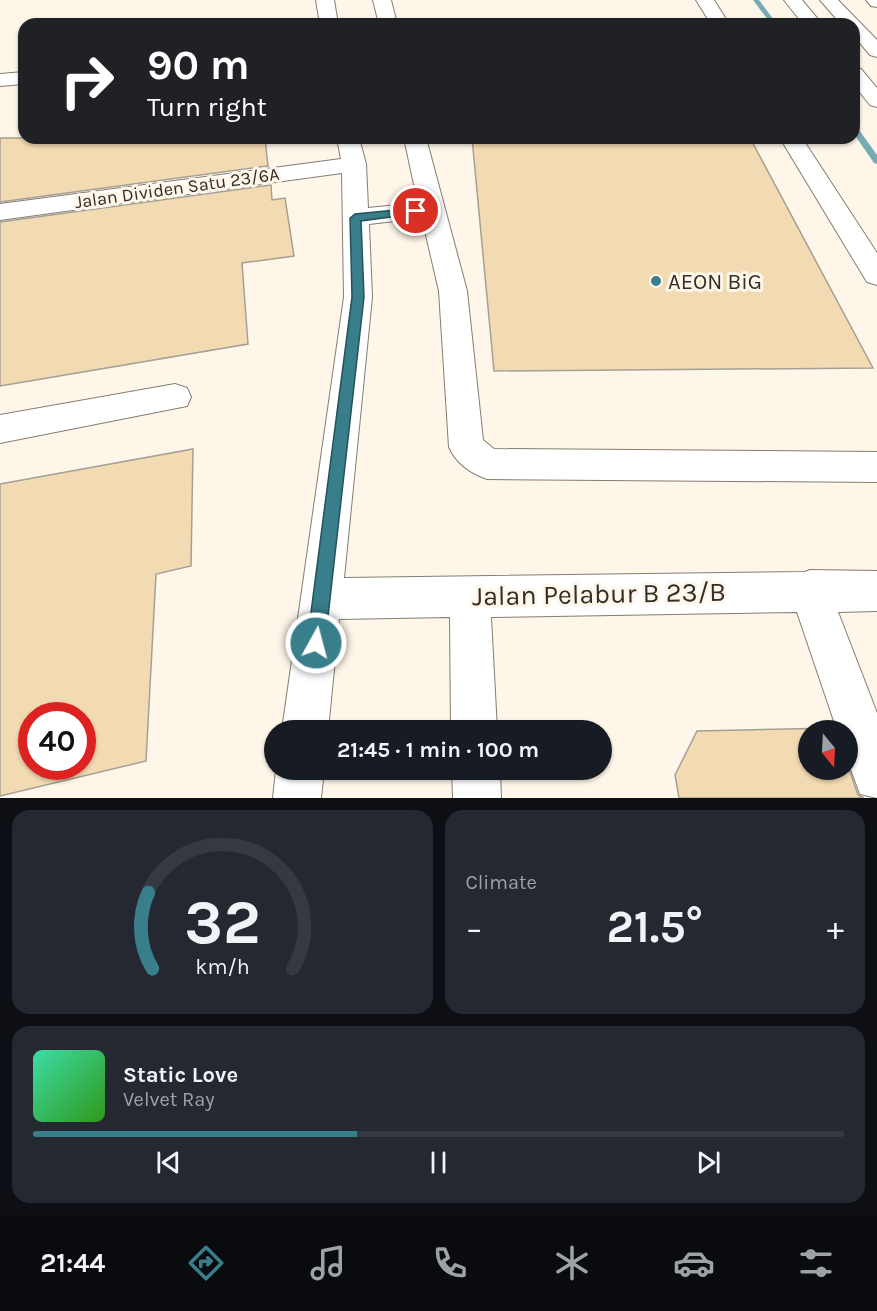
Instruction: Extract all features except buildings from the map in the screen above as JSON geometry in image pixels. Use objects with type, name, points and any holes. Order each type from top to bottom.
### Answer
[{"type":"main road","points":[[325,0],[328,18]]},
{"type":"main road","points":[[382,0],[386,18]]},
{"type":"main road","points":[[705,0],[716,18]]},
{"type":"main road","points":[[793,0],[808,18]]},
{"type":"main road","points":[[829,0],[846,18]]},
{"type":"main road","points":[[860,33],[877,51]]},
{"type":"main road","points":[[0,80],[18,78]]},
{"type":"main road","points":[[860,80],[877,101]]},
{"type":"main road","points":[[417,144],[453,291],[466,447],[487,464],[877,467]]},
{"type":"main road","points":[[796,144],[877,275]]},
{"type":"main road","points":[[306,720],[358,297],[351,151]]},
{"type":"main road","name":"Jalan Dividen Satu 23/6A","points":[[0,212],[351,151]]},
{"type":"main road","points":[[355,218],[433,209]]},
{"type":"main road","points":[[0,429],[174,397]]},
{"type":"main road","points":[[810,590],[877,777]]},
{"type":"main road","name":"Jalan Pelabur B 23/B","points":[[321,599],[810,590],[877,591]]},
{"type":"main road","points":[[470,597],[474,720]]},
{"type":"main road","points":[[297,798],[299,780]]},
{"type":"main road","points":[[476,780],[477,798]]},
{"type":"waterway","points":[[756,0],[770,18]]},
{"type":"waterway","points":[[860,137],[877,161]]},
{"type":"place","name":"AEON BiG","points":[[656,281]]},
{"type":"route","points":[[316,643],[358,297],[355,218],[416,211]]}]
